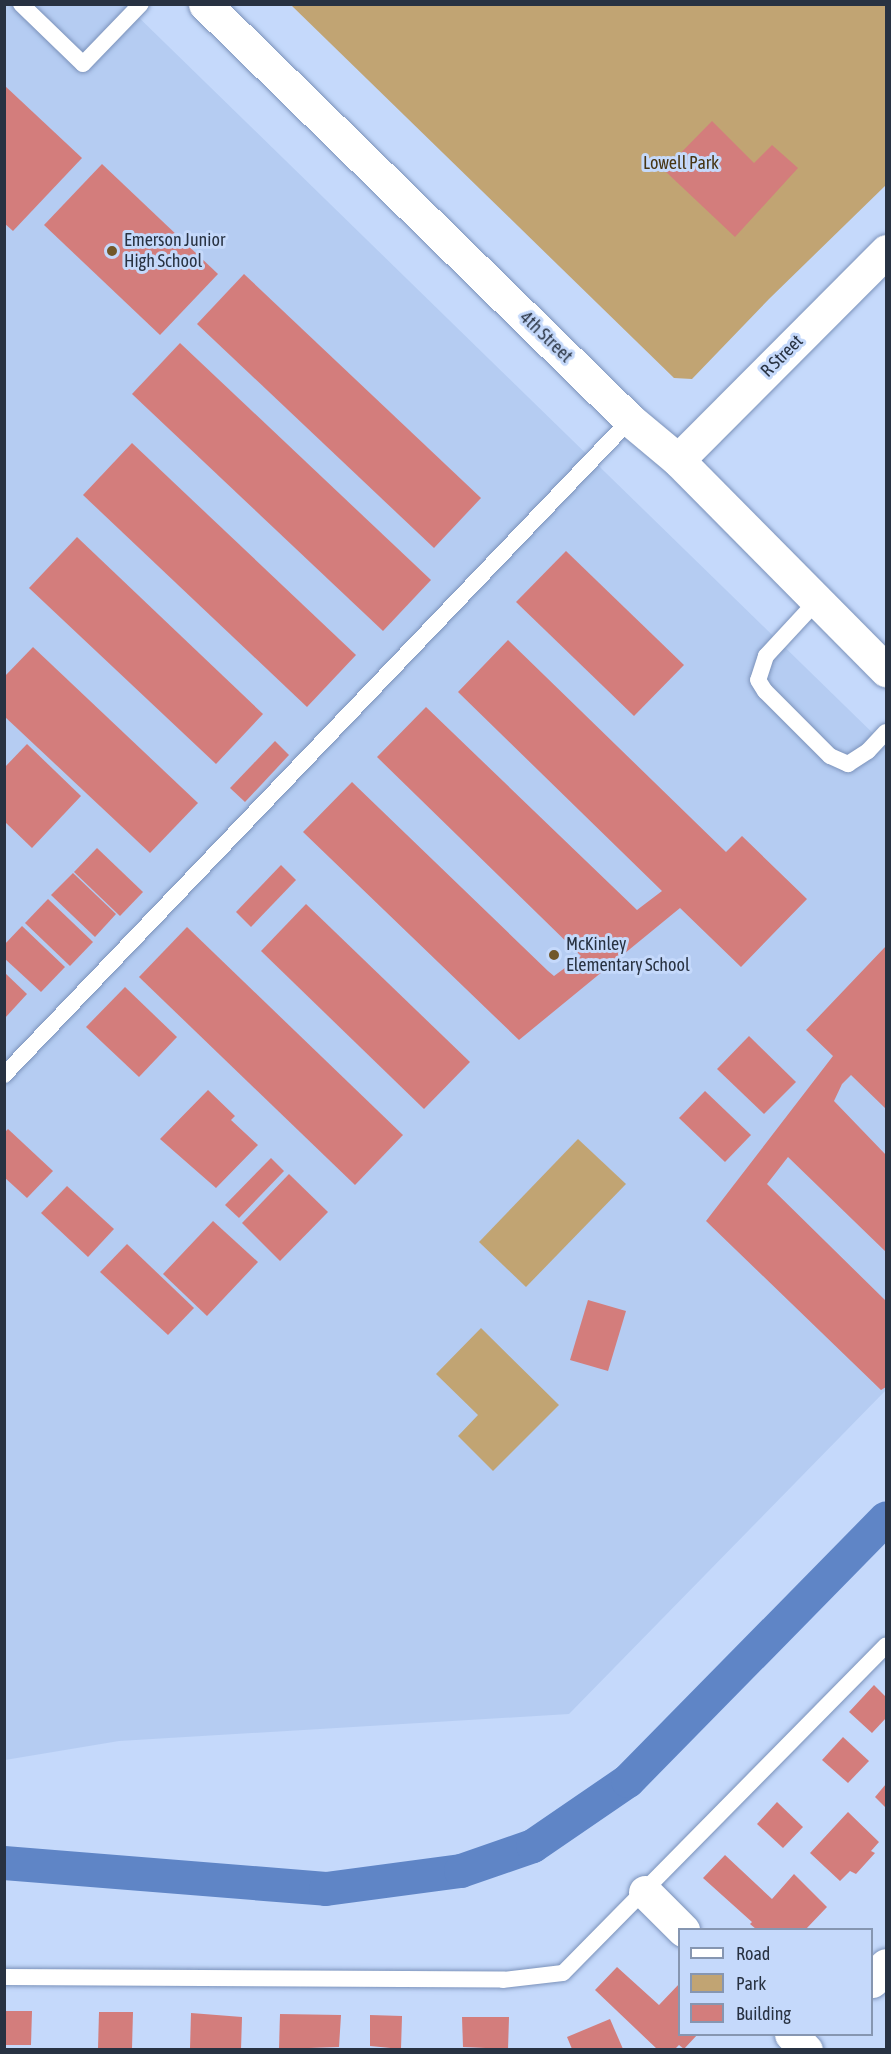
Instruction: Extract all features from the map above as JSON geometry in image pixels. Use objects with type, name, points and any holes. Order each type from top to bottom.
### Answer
[{"type":"street","name":"4th Street","points":[[205,4],[630,420],[678,460],[816,602],[886,670]]},
{"type":"street","name":"R Street","points":[[678,460],[886,252]]},
{"type":"street","points":[[645,1892],[682,1928]]},
{"type":"street","points":[[873,1980],[886,1965]]},
{"type":"street","points":[[793,2036],[806,2049],[818,2036]]},
{"type":"lane","points":[[21,4],[83,64],[141,4]]},
{"type":"lane","points":[[4,1075],[630,420]]},
{"type":"lane","points":[[816,602],[766,656],[758,680],[765,691],[830,756],[849,764],[868,751],[886,732]]},
{"type":"lane","points":[[4,1977],[503,1980],[563,1972],[645,1892],[886,1645]]},
{"type":"shaded area","points":[[5,5],[126,5],[886,746],[886,1390],[569,1714],[119,1741],[5,1760]]},
{"type":"green space","name":"Lowell Park","points":[[291,5],[886,5],[886,185],[769,299],[692,379],[674,378]]},
{"type":"green space","points":[[578,1139],[626,1184],[526,1287],[479,1242]]},
{"type":"green space","points":[[481,1328],[559,1405],[493,1471],[458,1436],[478,1415],[436,1374]]},
{"type":"building","points":[[4,85],[82,158],[13,231],[4,223]]},
{"type":"building","points":[[712,121],[754,163],[772,145],[798,168],[735,237],[664,170]]},
{"type":"building","points":[[102,164],[218,274],[160,335],[44,225]]},
{"type":"building","points":[[244,274],[481,498],[434,548],[197,324]]},
{"type":"building","points":[[180,343],[431,580],[383,631],[132,394]]},
{"type":"building","points":[[132,443],[356,655],[307,707],[83,495]]},
{"type":"building","points":[[77,537],[263,714],[216,764],[29,588]]},
{"type":"building","points":[[566,551],[684,665],[634,716],[516,602]]},
{"type":"building","points":[[508,640],[726,852],[742,836],[807,899],[741,967],[680,908],[519,1040],[303,832],[352,782],[554,976],[581,956],[377,757],[426,707],[637,910],[662,891],[458,692]]},
{"type":"building","points":[[33,647],[198,803],[150,853],[4,716],[4,677]]},
{"type":"building","points":[[275,741],[289,755],[245,802],[230,788]]},
{"type":"building","points":[[27,744],[81,796],[32,848],[4,821],[4,768]]},
{"type":"building","points":[[97,848],[143,892],[120,916],[74,872]]},
{"type":"building","points":[[281,865],[296,880],[251,927],[236,912]]},
{"type":"building","points":[[73,873],[116,914],[95,937],[51,895]]},
{"type":"building","points":[[48,899],[93,942],[70,966],[25,923]]},
{"type":"building","points":[[306,904],[470,1062],[424,1109],[261,951]]},
{"type":"building","points":[[22,926],[65,967],[41,992],[4,958],[4,945]]},
{"type":"building","points":[[187,927],[403,1135],[355,1185],[139,977]]},
{"type":"building","points":[[886,946],[886,1109],[851,1075],[842,1084],[834,1101],[886,1155],[886,1252],[788,1157],[767,1184],[886,1301],[886,1387],[881,1390],[706,1221],[833,1056],[806,1030]]},
{"type":"building","points":[[5,973],[27,994],[5,1018]]},
{"type":"building","points":[[125,987],[177,1037],[139,1077],[86,1027]]},
{"type":"building","points":[[749,1036],[796,1082],[764,1114],[717,1069]]},
{"type":"building","points":[[208,1090],[235,1116],[231,1120],[258,1145],[216,1188],[160,1139]]},
{"type":"building","points":[[705,1091],[751,1135],[725,1162],[679,1118]]},
{"type":"building","points":[[8,1129],[53,1171],[27,1198],[4,1177],[4,1133]]},
{"type":"building","points":[[271,1158],[284,1171],[239,1218],[225,1205]]},
{"type":"building","points":[[289,1174],[328,1212],[280,1261],[242,1223]]},
{"type":"building","points":[[67,1186],[114,1229],[88,1257],[41,1213]]},
{"type":"building","points":[[213,1221],[258,1262],[207,1316],[163,1274]]},
{"type":"building","points":[[127,1244],[194,1308],[168,1335],[100,1272]]},
{"type":"building","points":[[588,1300],[626,1311],[608,1371],[570,1360]]},
{"type":"building","points":[[874,1685],[885,1696],[886,1694],[886,1718],[872,1733],[849,1712]]},
{"type":"building","points":[[843,1737],[869,1761],[848,1783],[822,1760]]},
{"type":"building","points":[[886,1784],[886,1808],[875,1797]]},
{"type":"building","points":[[777,1802],[803,1827],[783,1848],[757,1824]]},
{"type":"building","points":[[848,1812],[879,1842],[871,1851],[875,1853],[856,1874],[850,1871],[840,1881],[810,1853]]},
{"type":"building","points":[[725,1855],[772,1899],[794,1874],[827,1907],[807,1928],[755,1928],[750,1924],[752,1922],[703,1878]]},
{"type":"building","points":[[617,1967],[659,2005],[678,1985],[678,2036],[696,2036],[684,2049],[679,2045],[675,2049],[657,2049],[595,1990]]},
{"type":"building","points":[[4,2011],[32,2011],[31,2045],[4,2045]]},
{"type":"building","points":[[99,2012],[133,2012],[132,2049],[98,2049]]},
{"type":"building","points":[[191,2013],[242,2017],[241,2049],[190,2049]]},
{"type":"building","points":[[280,2014],[341,2015],[339,2047],[279,2049]]},
{"type":"building","points":[[370,2015],[402,2016],[401,2049],[370,2046]]},
{"type":"building","points":[[462,2017],[509,2017],[508,2049],[463,2047]]},
{"type":"building","points":[[610,2019],[623,2049],[572,2049],[567,2037]]},
{"type":"waterway","points":[[4,1863],[326,1889],[461,1871],[533,1846],[628,1781],[886,1518]]},
{"type":"place","name":"Emerson Junior High School","points":[[112,251]]},
{"type":"place","name":"McKinley Elementary School","points":[[554,955]]}]
